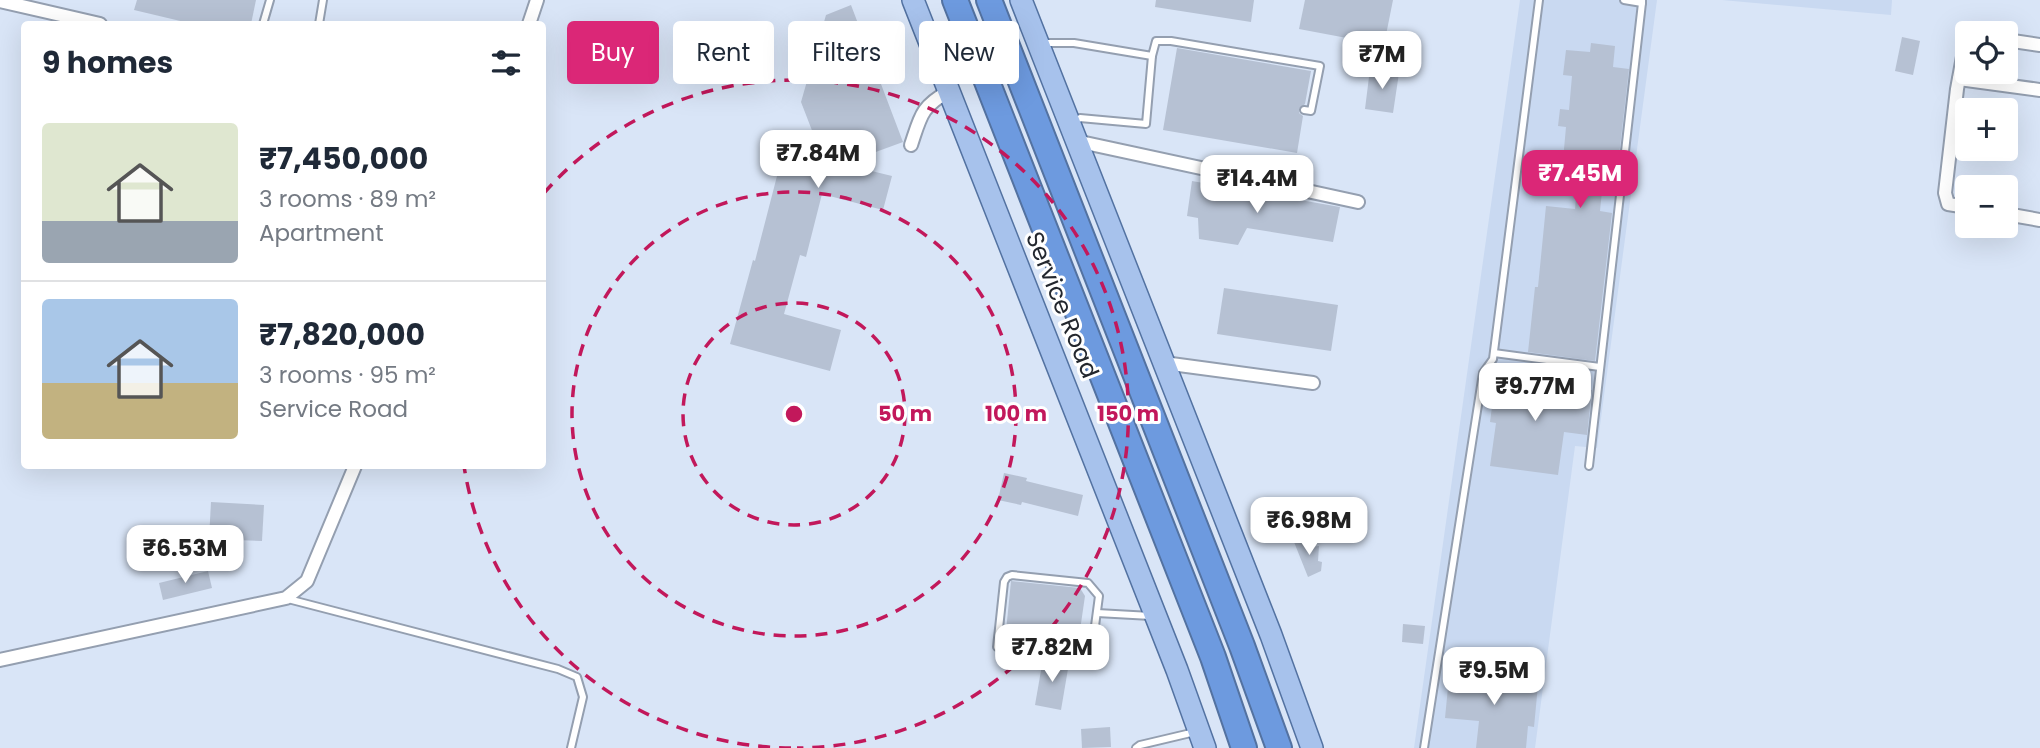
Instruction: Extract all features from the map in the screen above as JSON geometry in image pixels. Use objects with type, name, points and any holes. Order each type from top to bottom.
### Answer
[{"type":"highway","points":[[955,0],[1213,657],[1244,748]]},
{"type":"highway","points":[[989,0],[1279,748]]},
{"type":"main road","name":"Service Road","points":[[913,0],[1156,616],[1202,740]]},
{"type":"main road","points":[[1021,0],[1271,635],[1312,748]]},
{"type":"street","points":[[530,21],[537,0]]},
{"type":"street","points":[[0,1],[87,21]]},
{"type":"street","points":[[2018,42],[2040,45]]},
{"type":"street","points":[[1955,205],[1948,204],[1945,193],[1958,84]]},
{"type":"street","points":[[1996,84],[2040,90]]},
{"type":"street","points":[[911,145],[925,108],[931,101],[949,91]]},
{"type":"street","points":[[1073,134],[1358,202]]},
{"type":"street","points":[[2018,216],[2040,220]]},
{"type":"street","points":[[1164,363],[1313,383]]},
{"type":"street","points":[[0,660],[286,598],[307,581],[354,469]]},
{"type":"lane","points":[[264,21],[270,0]]},
{"type":"lane","points":[[320,21],[323,0]]},
{"type":"lane","points":[[1424,748],[1483,373],[1494,353],[1539,0]]},
{"type":"lane","points":[[1589,466],[1642,1],[1624,0]]},
{"type":"lane","points":[[1073,134],[1080,118],[1146,124],[1152,56],[1156,41],[1171,41],[1320,65],[1311,111],[1304,110]]},
{"type":"lane","points":[[1038,43],[1074,43],[1152,56]]},
{"type":"lane","points":[[1494,353],[1600,367]]},
{"type":"lane","points":[[1012,575],[1088,583],[1099,596],[1097,613],[1091,656],[1087,658],[997,648],[996,645],[1004,582],[1012,575]]},
{"type":"lane","points":[[286,598],[558,669],[577,677],[583,697],[571,748]]},
{"type":"lane","points":[[1097,613],[1156,616]]},
{"type":"lane","points":[[1136,748],[1140,745],[1202,740]]},
{"type":"shaded area","points":[[1520,0],[1657,0],[1597,448],[1575,446],[1535,748],[1414,748]]},
{"type":"shaded area","points":[[1722,0],[1892,0],[1891,15]]},
{"type":"building","points":[[137,0],[256,0],[252,21],[180,21],[134,10]]},
{"type":"building","points":[[1156,0],[1254,0],[1251,22],[1155,7]]},
{"type":"building","points":[[1305,0],[1393,0],[1384,45],[1299,29]]},
{"type":"building","points":[[851,5],[857,21],[824,21],[826,15]]},
{"type":"building","points":[[1902,37],[1920,41],[1913,75],[1895,71]]},
{"type":"building","points":[[1591,43],[1615,46],[1613,67],[1629,69],[1617,173],[1604,171],[1600,211],[1612,213],[1595,361],[1528,352],[1546,206],[1575,209],[1577,185],[1552,182],[1554,159],[1563,160],[1566,127],[1558,126],[1560,109],[1569,110],[1572,76],[1563,75],[1566,50],[1590,52]]},
{"type":"building","points":[[1177,48],[1311,71],[1305,104],[1299,109],[1303,116],[1297,153],[1163,130]]},
{"type":"building","points":[[1370,69],[1399,73],[1393,113],[1365,109]]},
{"type":"building","points":[[806,84],[881,84],[903,142],[843,164],[892,176],[883,210],[822,194],[806,257],[800,255],[784,314],[841,330],[830,371],[730,344],[784,149],[823,159],[801,102]]},
{"type":"building","points":[[1192,181],[1340,207],[1333,242],[1247,228],[1238,245],[1199,239],[1198,218],[1187,216]]},
{"type":"building","points":[[1224,288],[1338,305],[1331,351],[1217,334]]},
{"type":"building","points":[[1496,377],[1592,390],[1587,435],[1564,432],[1558,475],[1490,466],[1496,423],[1490,422]]},
{"type":"building","points":[[1004,473],[1083,495],[1078,516],[1022,502],[1021,505],[998,500]]},
{"type":"building","points":[[211,502],[264,505],[262,541],[209,539]]},
{"type":"building","points":[[1294,542],[1312,542],[1311,547],[1319,546],[1318,561],[1322,562],[1321,571],[1308,577]]},
{"type":"building","points":[[208,571],[212,588],[163,600],[159,583]]},
{"type":"building","points":[[1011,581],[1080,588],[1085,596],[1077,651],[1005,641]]},
{"type":"building","points":[[1403,624],[1425,626],[1423,644],[1402,642]]},
{"type":"building","points":[[1043,659],[1069,663],[1061,710],[1035,705]]},
{"type":"building","points":[[1463,670],[1527,677],[1526,684],[1538,685],[1534,727],[1528,726],[1526,748],[1476,748],[1479,721],[1445,718],[1449,677],[1462,678]]},
{"type":"building","points":[[1110,727],[1111,747],[1082,748],[1081,729]]}]
